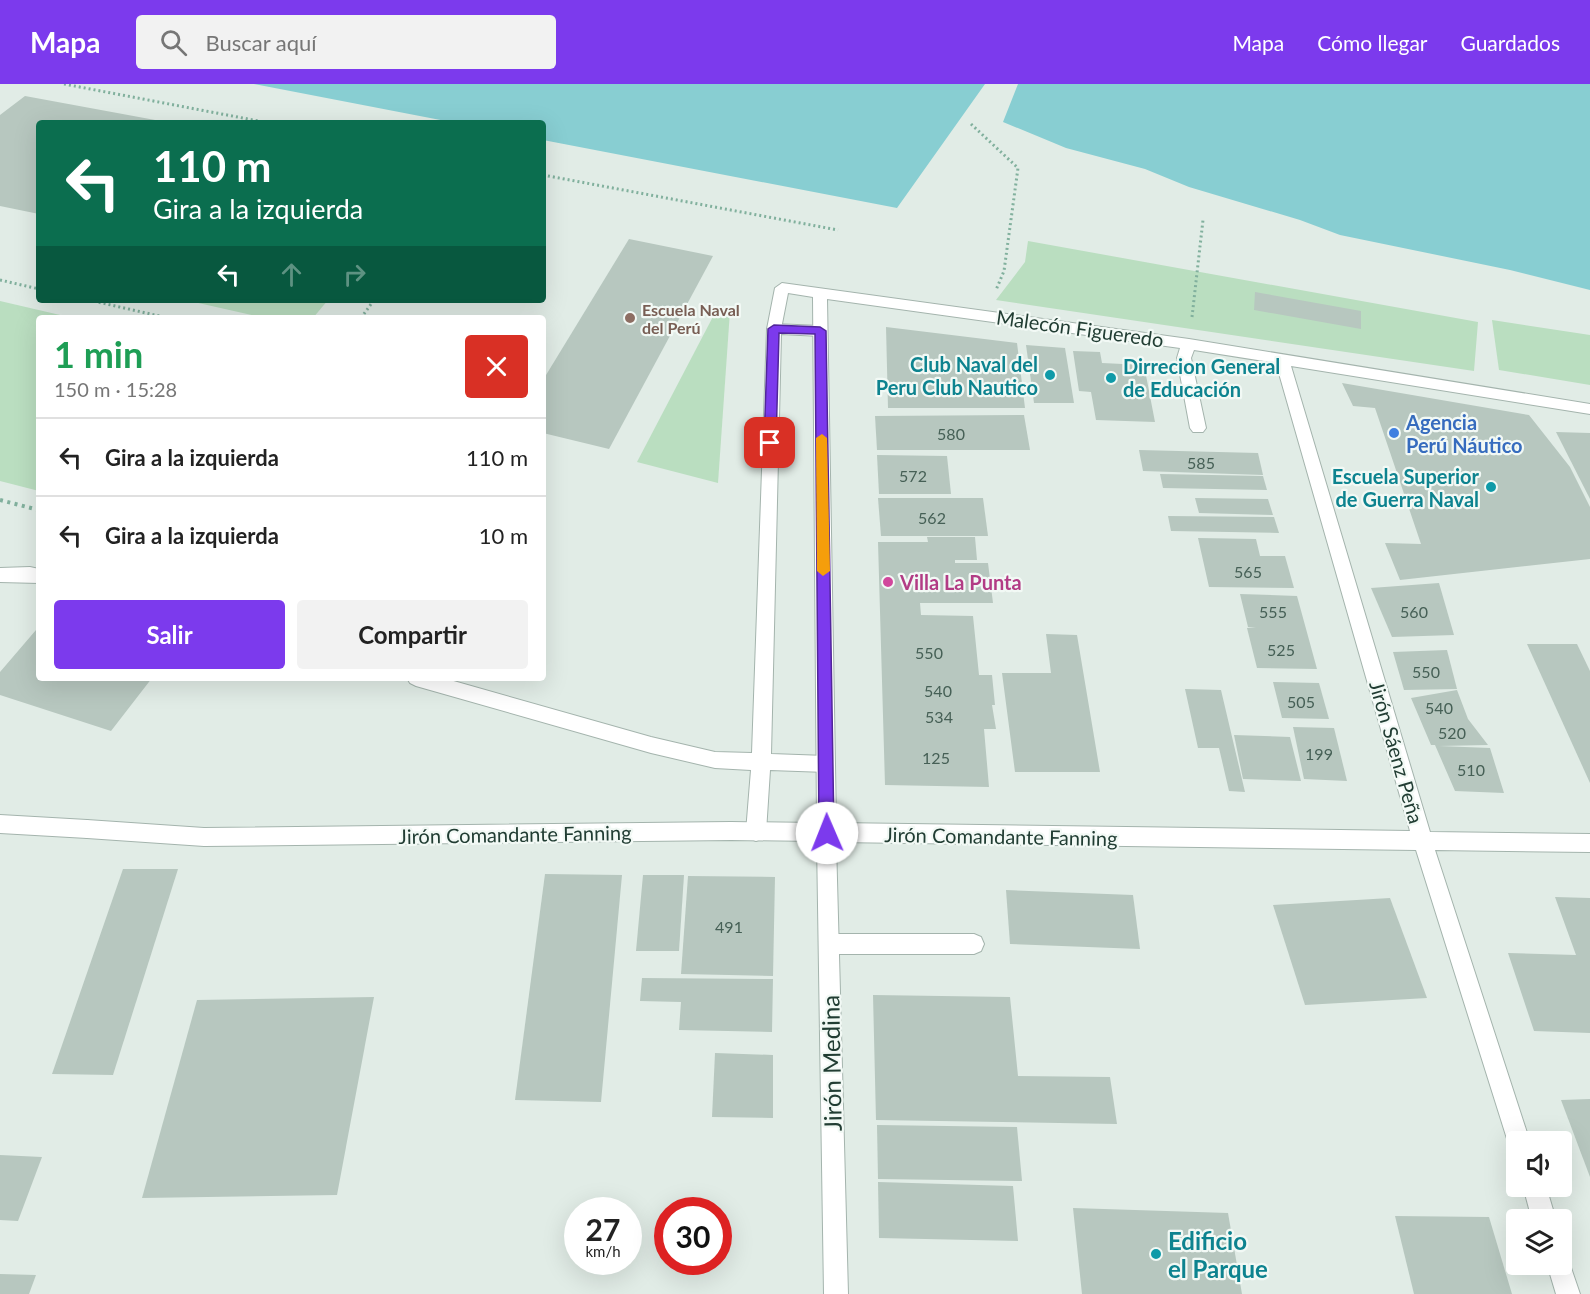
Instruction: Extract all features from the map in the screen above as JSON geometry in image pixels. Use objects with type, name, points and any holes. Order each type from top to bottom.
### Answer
[{"type":"street","name":"Malecón Figueredo","points":[[774,329],[782,288],[1189,344],[1590,409]]},
{"type":"street","name":"Jirón Medina","points":[[820,293],[836,1294]]},
{"type":"street","points":[[756,832],[761,763],[774,329],[820,331]]},
{"type":"street","points":[[1189,344],[1184,358],[1198,428]]},
{"type":"street","name":"Jirón Sáenz Peña","points":[[1282,360],[1423,842],[1515,1131]]},
{"type":"street","points":[[0,575],[36,575]]},
{"type":"street","points":[[452,683],[651,745],[715,760],[826,764]]},
{"type":"street","name":"Jirón Comandante Fanning","points":[[0,824],[204,837],[756,832],[1590,843]]},
{"type":"street","points":[[829,944],[974,944]]},
{"type":"street","points":[[1562,1275],[1568,1294]]},
{"type":"path","points":[[64,84],[253,120]]},
{"type":"path","points":[[971,124],[1018,168],[1004,271],[984,315]]},
{"type":"path","points":[[546,176],[838,230]]},
{"type":"path","points":[[1189,344],[1203,220]]},
{"type":"path","points":[[0,280],[36,288]]},
{"type":"path","points":[[102,303],[155,315]]},
{"type":"path","points":[[363,315],[373,303]]},
{"type":"path","points":[[0,500],[36,509]]},
{"type":"green space","points":[[1028,241],[1478,322],[1474,371],[996,300],[1025,262]]},
{"type":"green space","points":[[0,301],[60,315],[36,315],[36,490],[0,481]]},
{"type":"green space","points":[[198,303],[326,303],[316,315],[252,315]]},
{"type":"green space","points":[[717,309],[730,311],[718,483],[637,462]]},
{"type":"green space","points":[[1492,320],[1590,335],[1590,385],[1499,370]]},
{"type":"water","points":[[254,84],[985,84],[897,208],[546,141],[546,120],[440,120]]},
{"type":"water","points":[[1018,84],[1590,84],[1590,290],[1510,270],[1340,235],[1300,220],[1189,187],[1145,169],[1066,148],[1003,122]]},
{"type":"building","points":[[25,96],[155,120],[36,120],[36,213],[0,206],[0,115]]},
{"type":"building","name":"Escuela Naval del Perú","points":[[629,239],[713,256],[609,449],[546,434],[546,375]]},
{"type":"building","points":[[1255,292],[1361,311],[1361,329],[1254,310]]},
{"type":"building","points":[[886,327],[1017,343],[1025,408],[888,408]]},
{"type":"building","name":"Club Naval del Peru Club Nautico","points":[[1026,345],[1065,348],[1074,403],[1034,403]]},
{"type":"building","name":"Dirrecion General de Educación","points":[[1073,351],[1100,352],[1102,363],[1144,365],[1155,422],[1096,420],[1091,392],[1079,391]]},
{"type":"building","name":"Escuela Superior de Guerra Naval","points":[[1342,383],[1529,415],[1570,467],[1590,507],[1590,559],[1400,580],[1385,543],[1421,544],[1375,408],[1353,406]]},
{"type":"building","points":[[1024,415],[1030,450],[877,450],[875,416]]},
{"type":"building","points":[[1556,432],[1590,433],[1590,499]]},
{"type":"building","points":[[1139,450],[1258,453],[1263,475],[1143,471]]},
{"type":"building","points":[[877,455],[947,456],[951,494],[879,494]]},
{"type":"building","points":[[1160,474],[1263,476],[1267,490],[1163,488]]},
{"type":"building","points":[[878,498],[983,498],[988,536],[881,536]]},
{"type":"building","points":[[1195,498],[1268,499],[1273,515],[1199,513]]},
{"type":"building","points":[[1168,516],[1274,517],[1279,533],[1171,531]]},
{"type":"building","points":[[927,537],[975,537],[977,560],[955,560],[955,563],[988,563],[993,603],[920,603],[921,615],[973,616],[979,675],[992,675],[995,705],[992,705],[996,729],[984,729],[989,787],[885,785],[878,542],[928,542]]},
{"type":"building","points":[[1198,538],[1256,539],[1260,556],[1285,556],[1294,588],[1209,587]]},
{"type":"building","points":[[1439,583],[1454,635],[1392,637],[1371,588]]},
{"type":"building","points":[[1240,594],[1297,596],[1317,669],[1257,668],[1247,628],[1256,627],[1248,627]]},
{"type":"building","points":[[36,630],[36,681],[150,681],[111,731],[0,695],[0,672]]},
{"type":"building","points":[[1046,634],[1077,635],[1100,772],[1015,772],[1002,673],[1051,673]]},
{"type":"building","points":[[1527,644],[1577,644],[1590,671],[1590,783]]},
{"type":"building","points":[[1447,650],[1457,689],[1404,690],[1393,652]]},
{"type":"building","points":[[1273,682],[1319,683],[1329,719],[1282,718]]},
{"type":"building","points":[[1185,689],[1221,690],[1245,792],[1229,791],[1219,748],[1198,748]]},
{"type":"building","points":[[1457,690],[1468,719],[1488,745],[1439,746],[1490,748],[1504,793],[1455,791],[1435,745],[1431,745],[1411,698]]},
{"type":"building","points":[[1293,727],[1334,728],[1347,781],[1304,779]]},
{"type":"building","points":[[1234,735],[1290,737],[1301,781],[1243,779]]},
{"type":"building","points":[[123,869],[178,869],[113,1075],[52,1074]]},
{"type":"building","points":[[545,874],[622,875],[601,1102],[515,1100]]},
{"type":"building","points":[[643,875],[684,875],[679,951],[636,951]]},
{"type":"building","points":[[688,876],[775,877],[773,976],[681,974]]},
{"type":"building","points":[[1006,890],[1133,895],[1140,949],[1010,944]]},
{"type":"building","points":[[1555,897],[1590,898],[1590,1033],[1534,1031],[1508,953],[1576,955]]},
{"type":"building","points":[[1390,898],[1427,998],[1305,1005],[1273,905]]},
{"type":"building","points":[[642,978],[773,979],[772,1032],[679,1030],[681,1002],[640,1001]]},
{"type":"building","points":[[873,995],[1010,997],[1018,1076],[1110,1077],[1117,1124],[876,1120]]},
{"type":"building","points":[[374,997],[337,1195],[142,1198],[197,1000]]},
{"type":"building","points":[[715,1053],[773,1055],[773,1118],[712,1117]]},
{"type":"building","points":[[1590,1099],[1590,1177],[1561,1100]]},
{"type":"building","points":[[877,1125],[1017,1127],[1022,1181],[878,1179]]},
{"type":"building","points":[[0,1155],[42,1157],[18,1221],[0,1220]]},
{"type":"building","points":[[878,1182],[1013,1186],[1018,1241],[879,1238]]},
{"type":"building","name":"Edificio el Parque","points":[[1073,1208],[1228,1213],[1242,1294],[1082,1294]]},
{"type":"building","points":[[1395,1216],[1489,1217],[1512,1294],[1414,1294]]},
{"type":"building","points":[[0,1274],[36,1275],[29,1294],[0,1294]]},
{"type":"slow traffic","points":[[822,438],[823,571]]},
{"type":"place","name":"Escuela Naval del Perú","points":[[630,318]]},
{"type":"place","name":"Club Naval del Peru Club Nautico","points":[[1050,375]]},
{"type":"place","name":"Dirrecion General de Educación","points":[[1111,378]]},
{"type":"place","name":"Agencia Perú Náutico","points":[[1394,433]]},
{"type":"place","name":"Escuela Superior de Guerra Naval","points":[[1491,487]]},
{"type":"place","name":"Villa La Punta","points":[[888,582]]},
{"type":"place","name":"Edificio el Parque","points":[[1156,1254]]},
{"type":"route","points":[[770,443],[774,329],[820,331],[827,833]]}]
